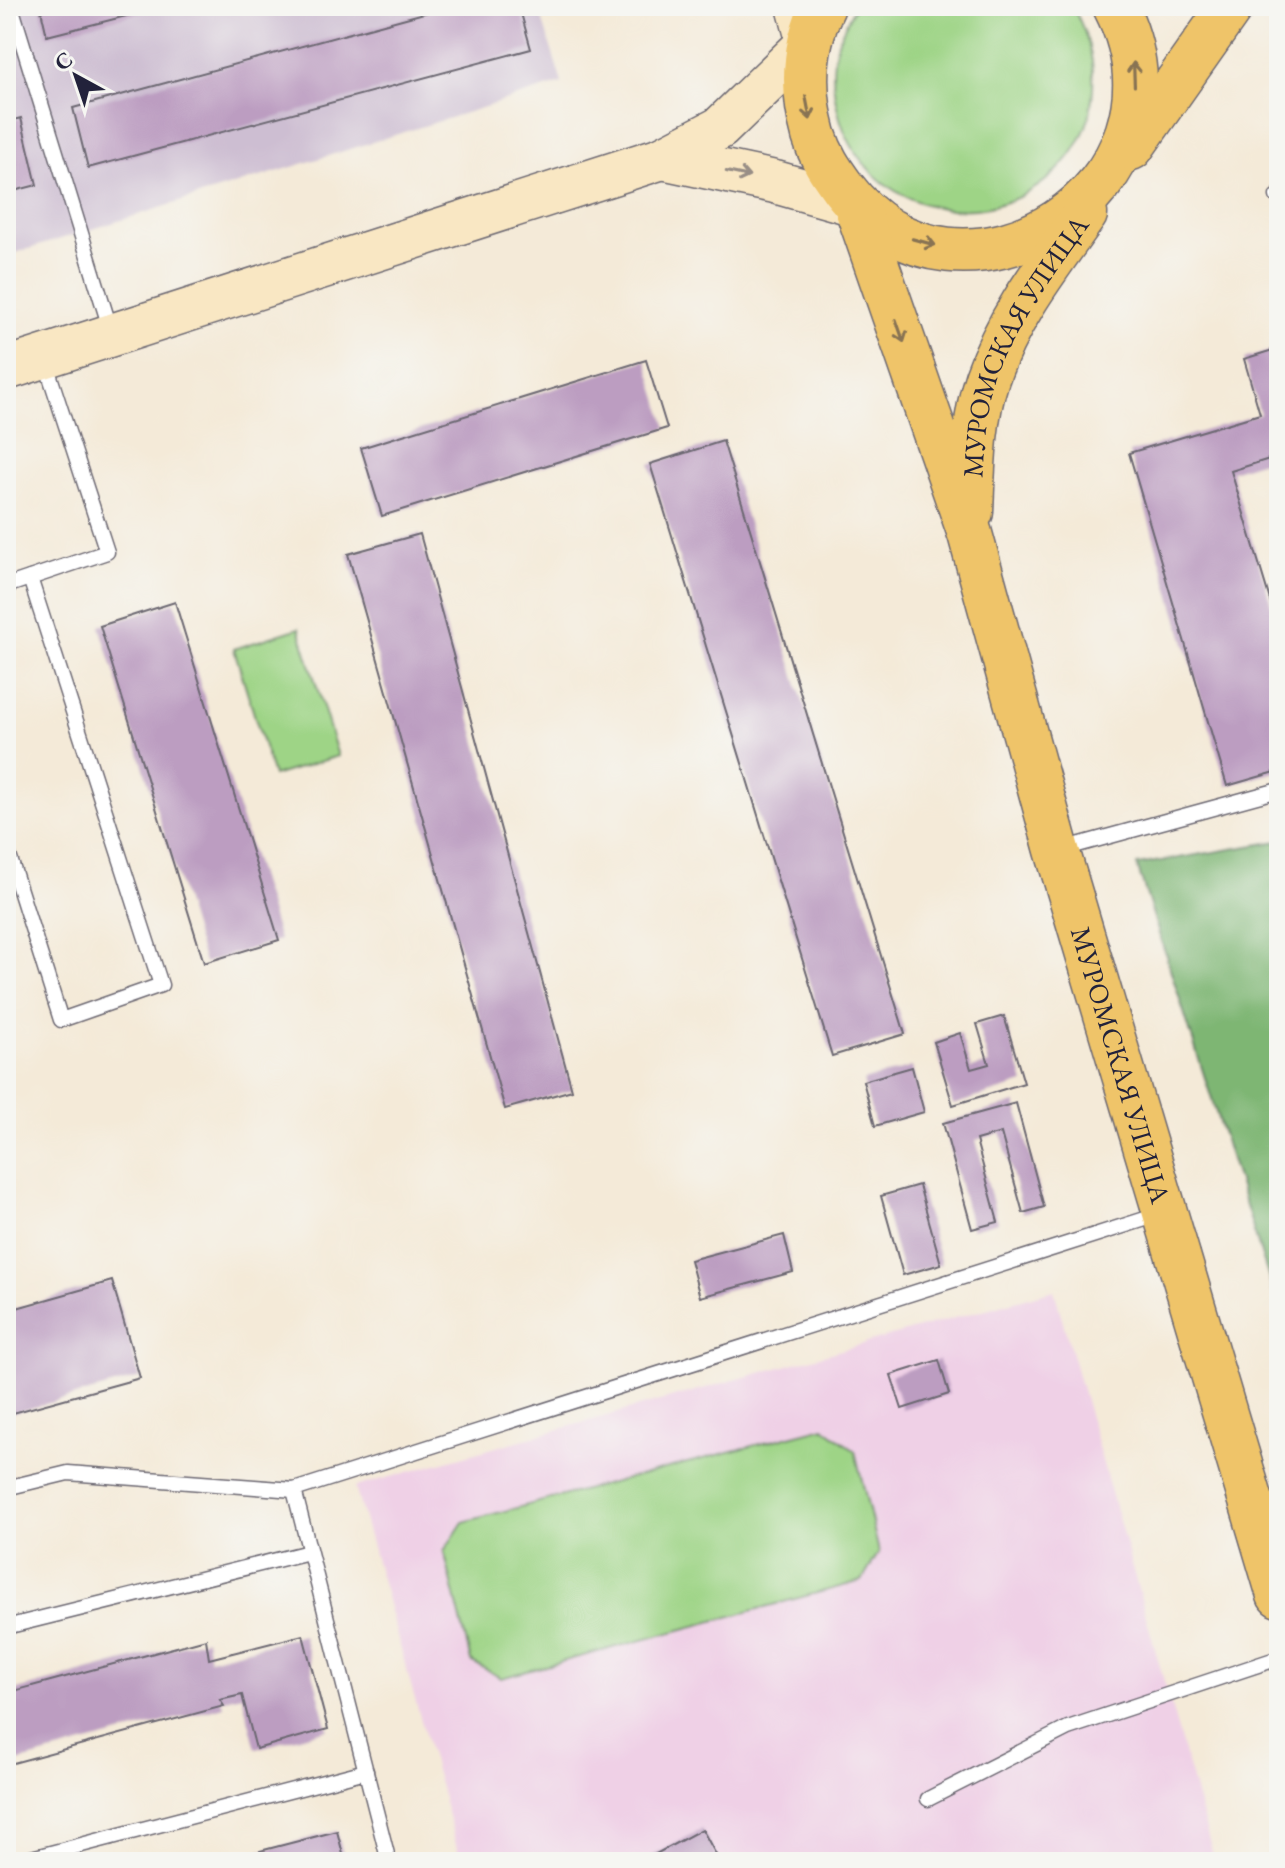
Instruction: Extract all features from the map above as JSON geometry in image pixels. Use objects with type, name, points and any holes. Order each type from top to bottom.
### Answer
[{"type":"main road","points":[[1111,171],[1127,137],[1135,100],[1134,62],[1125,25],[1115,6]]},
{"type":"main road","points":[[810,18],[805,102],[821,158],[856,205],[882,224],[911,239],[942,247],[975,249],[1038,234],[1066,218],[1091,197],[1139,138],[1231,6]]},
{"type":"main road","name":"МУРОМСКАЯ УЛИЦА","points":[[970,534],[976,433],[991,368],[1023,303],[1111,171]]},
{"type":"main road","name":"МУРОМСКАЯ УЛИЦА","points":[[856,205],[970,534],[1057,850],[1279,1595]]},
{"type":"street","points":[[25,363],[662,158],[720,128],[810,18]]},
{"type":"street","points":[[662,158],[775,182],[856,205]]},
{"type":"lane","points":[[11,6],[112,335]]},
{"type":"lane","points":[[6,586],[107,552],[25,363]]},
{"type":"lane","points":[[6,846],[61,1020],[161,985],[30,578]]},
{"type":"lane","points":[[1057,850],[1279,790]]},
{"type":"lane","points":[[6,1488],[68,1473],[294,1490],[1165,1213]]},
{"type":"lane","points":[[294,1490],[389,1862]]},
{"type":"lane","points":[[6,1627],[309,1552]]},
{"type":"lane","points":[[928,1799],[1068,1728],[1279,1658]]},
{"type":"lane","points":[[16,1862],[366,1771]]},
{"type":"shaded area","points":[[6,6],[538,6],[562,83],[6,256]]},
{"type":"shaded area","points":[[1054,1290],[1215,1862],[461,1862],[355,1487]]},
{"type":"green space","points":[[855,6],[1072,6],[1085,33],[1093,73],[1089,117],[1074,150],[1050,177],[1020,196],[989,207],[956,209],[925,204],[896,191],[871,171],[851,144],[836,103],[833,78],[835,53]]},
{"type":"green space","points":[[299,628],[338,756],[273,776],[234,649]]},
{"type":"green space","points":[[1279,841],[1279,1310],[1137,865]]},
{"type":"green space","points":[[824,1427],[855,1451],[879,1552],[862,1581],[501,1678],[471,1661],[444,1551],[463,1522]]},
{"type":"building","points":[[40,6],[162,6],[162,7],[47,36]]},
{"type":"building","points":[[450,6],[519,6],[531,49],[88,168],[73,108]]},
{"type":"building","points":[[21,118],[37,185],[6,193],[6,122]]},
{"type":"building","points":[[1279,348],[1279,456],[1231,471],[1279,630],[1279,771],[1227,786],[1129,453],[1260,414],[1244,359]]},
{"type":"building","points":[[646,360],[667,428],[382,516],[361,448]]},
{"type":"building","points":[[723,441],[905,1034],[832,1056],[650,464]]},
{"type":"building","points":[[420,534],[572,1090],[505,1109],[348,554]]},
{"type":"building","points":[[175,602],[279,940],[204,963],[100,626]]},
{"type":"building","points":[[1004,1016],[1024,1083],[953,1105],[934,1042],[960,1033],[971,1069],[989,1064],[977,1024]]},
{"type":"building","points":[[912,1067],[924,1112],[875,1126],[863,1081]]},
{"type":"building","points":[[1016,1103],[1044,1207],[1023,1213],[1001,1133],[976,1140],[998,1222],[972,1229],[943,1123]]},
{"type":"building","points":[[919,1185],[941,1264],[903,1275],[881,1196]]},
{"type":"building","points":[[784,1235],[793,1272],[700,1297],[690,1260]]},
{"type":"building","points":[[112,1281],[140,1378],[6,1415],[6,1311]]},
{"type":"building","points":[[939,1360],[949,1394],[902,1409],[891,1375]]},
{"type":"building","points":[[303,1635],[328,1729],[256,1749],[242,1695],[220,1700],[224,1706],[6,1765],[6,1693],[206,1639],[209,1659]]},
{"type":"building","points":[[702,1829],[720,1862],[641,1862]]},
{"type":"building","points":[[337,1831],[345,1862],[262,1862],[260,1851]]}]
